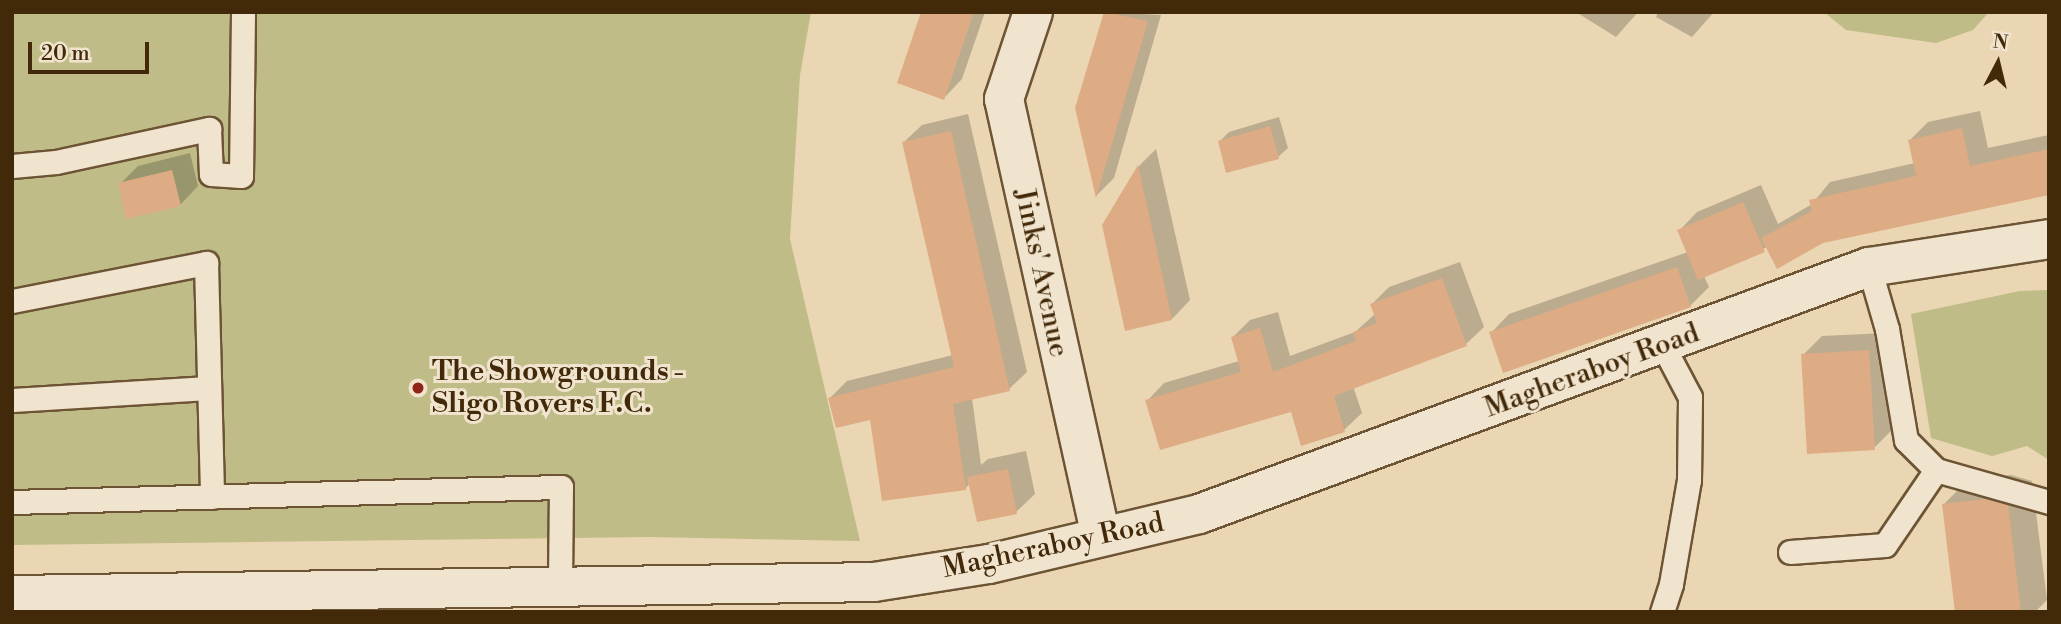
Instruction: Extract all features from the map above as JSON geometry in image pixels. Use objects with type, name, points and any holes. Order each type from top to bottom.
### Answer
[{"type":"street","name":"Jinks' Avenue","points":[[1033,12],[1004,99],[1101,536]]},
{"type":"street","name":"Magheraboy Road","points":[[12,595],[254,602],[401,601],[560,589],[874,582],[989,564],[1199,514],[1663,346],[1869,267],[2049,239]]},
{"type":"lane","points":[[12,166],[56,162],[209,130],[211,174],[242,176],[243,12]]},
{"type":"lane","points":[[12,301],[206,263],[212,496]]},
{"type":"lane","points":[[1869,267],[1887,329],[1906,440],[1936,470],[2049,502]]},
{"type":"lane","points":[[1662,612],[1689,480],[1690,397],[1663,346]]},
{"type":"lane","points":[[12,400],[209,388]]},
{"type":"lane","points":[[1790,552],[1885,545],[1936,470]]},
{"type":"lane","points":[[12,502],[561,487],[560,589]]},
{"type":"shaded area","name":"The Showgrounds - Sligo Rovers F.C.","points":[[12,12],[811,12],[800,75],[790,239],[860,541],[649,537],[12,545]]},
{"type":"shaded area","points":[[1824,12],[1989,12],[1973,30],[1936,43],[1846,30]]},
{"type":"shaded area","points":[[2049,290],[2049,460],[2027,446],[1992,456],[1931,438],[1911,314],[2020,291]]},
{"type":"building","points":[[921,12],[974,12],[944,100],[897,83]]},
{"type":"building","points":[[1104,12],[1148,21],[1096,198],[1075,108]]},
{"type":"building","points":[[1270,126],[1279,159],[1226,173],[1218,141]]},
{"type":"building","points":[[1962,128],[1970,166],[2049,149],[2049,195],[1823,243],[1777,269],[1761,238],[1812,211],[1809,200],[1916,176],[1908,140]]},
{"type":"building","points":[[951,131],[1010,391],[953,404],[966,490],[882,501],[870,420],[836,428],[828,398],[954,367],[902,142]]},
{"type":"building","points":[[1138,165],[1172,320],[1125,331],[1102,225]]},
{"type":"building","points":[[172,170],[181,206],[126,219],[118,183]]},
{"type":"building","points":[[1743,202],[1765,252],[1698,280],[1677,230]]},
{"type":"building","points":[[1677,267],[1691,307],[1503,373],[1489,332]]},
{"type":"building","points":[[1442,278],[1467,346],[1334,396],[1345,432],[1301,446],[1291,412],[1160,450],[1145,400],[1241,372],[1231,337],[1260,328],[1273,372],[1356,341],[1353,332],[1377,323],[1370,304]]},
{"type":"building","points":[[1869,350],[1875,450],[1807,454],[1801,354]]},
{"type":"building","points":[[1008,469],[1017,514],[977,522],[967,477]]},
{"type":"building","points":[[1986,499],[2008,505],[2021,612],[1955,612],[1942,504]]},
{"type":"place","name":"The Showgrounds - Sligo Rovers F.C.","points":[[418,388]]}]
